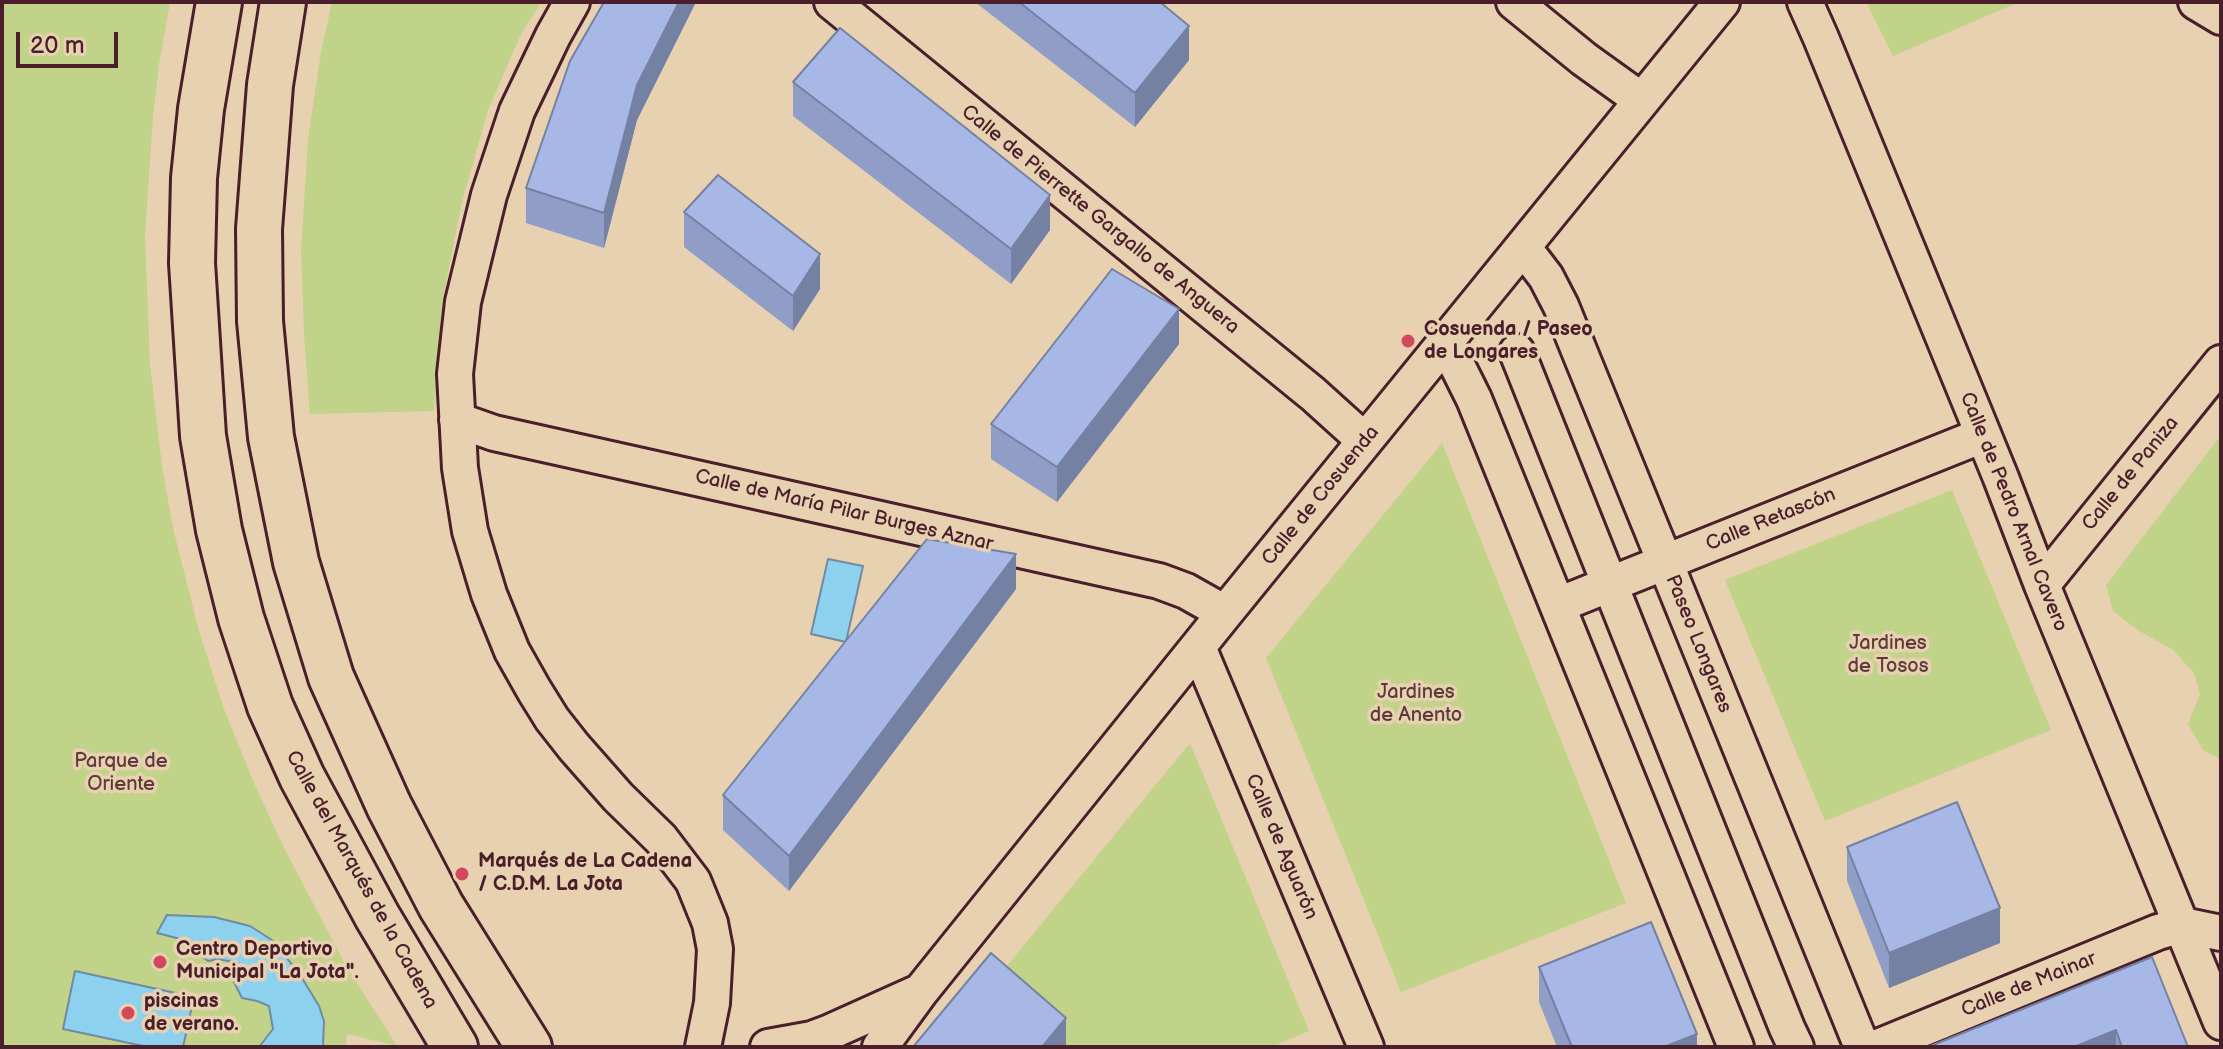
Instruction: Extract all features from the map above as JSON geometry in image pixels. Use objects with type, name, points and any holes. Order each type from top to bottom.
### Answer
[{"type":"main road","name":"Calle del Marqués de la Cadena","points":[[219,2],[201,109],[194,178],[192,263],[203,436],[219,530],[241,618],[270,706],[302,777],[377,916],[455,1047]]},
{"type":"main road","points":[[283,2],[270,85],[261,200],[260,321],[271,437],[296,562],[331,677],[389,806],[441,906],[529,1047]]},
{"type":"street","points":[[572,2],[517,111],[489,195],[463,302],[455,374],[460,468],[470,531],[489,594],[512,651],[567,738],[595,772],[679,859],[704,907],[715,949],[712,1003],[703,1047]]},
{"type":"street","name":"Calle de Pierrette Gargallo de Anguera","points":[[832,2],[1306,388],[1365,441]]},
{"type":"street","points":[[1514,2],[1641,100]]},
{"type":"street","name":"Calle de Cosuenda","points":[[880,1047],[921,991],[1225,613],[1722,2]]},
{"type":"street","name":"Calle de Pedro Arnal Cavero","points":[[1805,2],[2221,1022]]},
{"type":"street","points":[[2196,2],[2221,17]]},
{"type":"street","name":"Paseo Longares","points":[[1523,247],[1546,277],[1561,306],[1862,1047]]},
{"type":"street","points":[[1440,350],[1474,399],[1736,1047]]},
{"type":"street","points":[[1517,352],[1604,570]]},
{"type":"street","name":"Calle de Paniza","points":[[2042,585],[2221,363]]},
{"type":"street","name":"Calle de María Pilar Burges Aznar","points":[[457,420],[510,436],[1159,581],[1186,591],[1225,613]]},
{"type":"street","name":"Calle Retascón","points":[[1558,605],[1983,435]]},
{"type":"street","points":[[1617,602],[1796,1047]]},
{"type":"street","name":"Calle de Aguarón","points":[[1198,647],[1366,1047]]},
{"type":"street","points":[[2182,925],[2221,933]]},
{"type":"street","name":"Calle de Mainar","points":[[1878,1047],[2143,938],[2182,925]]},
{"type":"street","name":"Calle de Cosuenda","points":[[768,1047],[828,1033],[921,991]]},
{"type":"green space","name":"Parque de Oriente","points":[[2,2],[170,2],[153,117],[145,236],[150,364],[173,528],[199,631],[224,709],[254,783],[345,964],[397,1046],[347,1034],[346,1047],[2,1047]]},
{"type":"green space","points":[[332,2],[542,2],[522,32],[488,110],[461,206],[443,300],[434,411],[310,414],[301,249],[308,139]]},
{"type":"green space","points":[[1866,2],[2019,2],[1893,56]]},
{"type":"green space","points":[[2221,435],[2221,760],[2203,750],[2188,724],[2200,694],[2194,673],[2172,649],[2139,631],[2113,611],[2106,585]]},
{"type":"green space","name":"Jardines de Anento","points":[[1442,443],[1626,903],[1401,992],[1266,658]]},
{"type":"green space","name":"Jardines de Tosos","points":[[1952,490],[2051,730],[1825,821],[1725,580]]},
{"type":"green space","points":[[1190,743],[1309,1031],[1271,1047],[1059,1047],[1001,973]]},
{"type":"water","points":[[828,559],[863,566],[846,642],[811,634]]},
{"type":"water","points":[[167,915],[214,917],[250,926],[275,942],[319,1006],[324,1021],[323,1047],[259,1047],[273,1029],[269,1006],[242,998],[233,980],[238,963],[218,959],[208,961],[197,953],[196,943],[157,933]]},
{"type":"water","name":"piscinas de verano.","points":[[75,971],[194,997],[183,1047],[148,1047],[63,1029]]},
{"type":"building","points":[[604,2],[679,2],[637,85],[604,213],[526,188],[570,61]]},
{"type":"building","points":[[1019,2],[1160,2],[1189,26],[1135,93]]},
{"type":"building","points":[[840,28],[1050,195],[1011,249],[793,82]]},
{"type":"building","points":[[718,175],[820,254],[793,296],[684,212]]},
{"type":"building","points":[[1112,269],[1179,309],[1057,467],[991,424]]},
{"type":"building","points":[[927,539],[1016,554],[789,856],[723,795]]},
{"type":"building","points":[[1957,802],[2000,908],[1889,953],[1847,847]]},
{"type":"building","points":[[1651,922],[1697,1034],[1664,1047],[1572,1047],[1539,967]]},
{"type":"building","points":[[991,953],[1066,1018],[1042,1047],[913,1047]]},
{"type":"building","points":[[2152,957],[2188,1047],[2122,1047],[2116,1030],[2074,1047],[1928,1047]]},
{"type":"place","name":"Cosuenda / Paseo de Longares","points":[[1408,341]]},
{"type":"place","name":"Marqués de La Cadena / C.D.M. La Jota","points":[[462,874]]},
{"type":"place","name":"Centro Deportivo Municipal \"La Jota\".","points":[[160,962]]},
{"type":"place","name":"piscinas de verano.","points":[[128,1013]]}]
